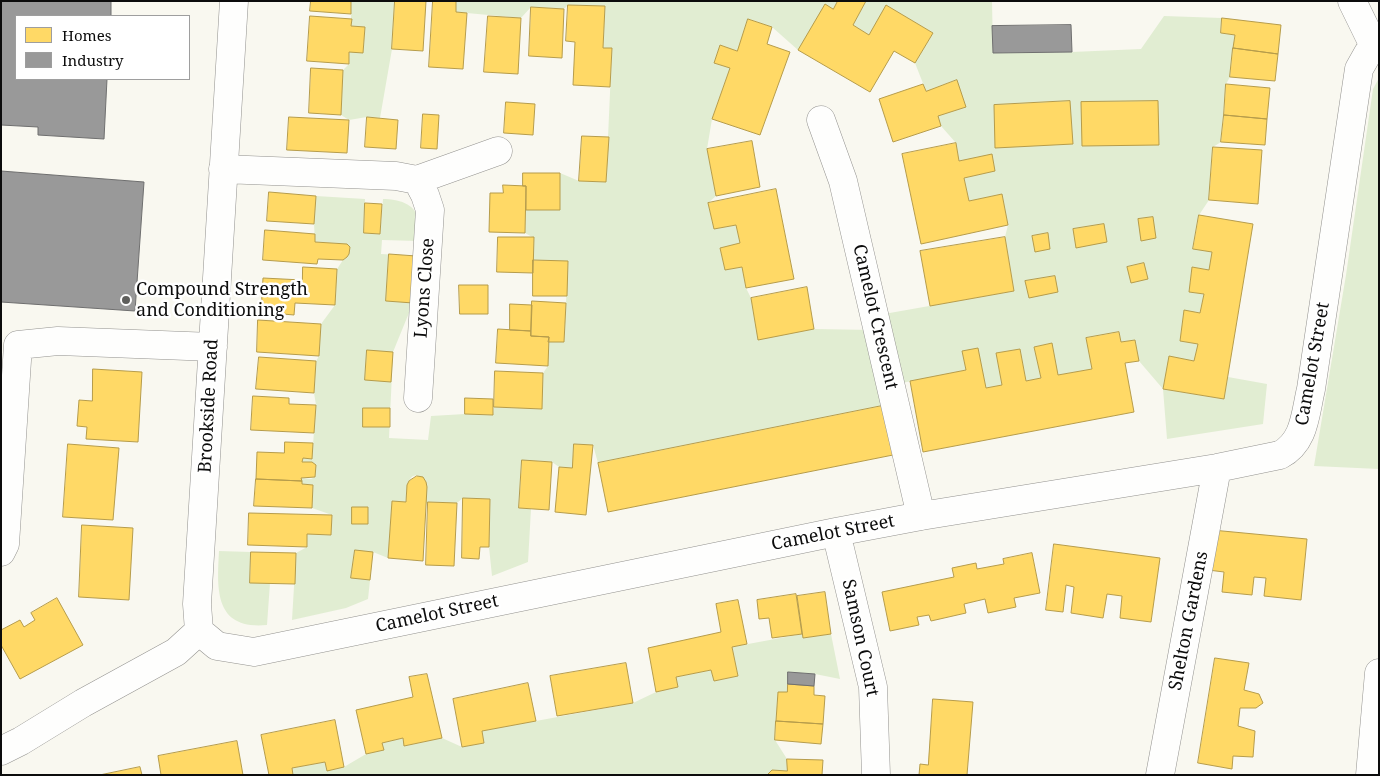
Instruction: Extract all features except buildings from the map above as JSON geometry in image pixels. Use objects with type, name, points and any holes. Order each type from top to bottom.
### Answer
[{"type":"street","name":"Brookside Road","points":[[198,631],[197,604],[234,1]]},
{"type":"street","points":[[1352,1],[1377,47]]},
{"type":"street","name":"Camelot Street","points":[[198,631],[217,646],[254,652],[836,532],[921,516],[1217,468],[1280,455],[1297,441],[1302,430],[1314,370],[1356,82],[1362,61],[1368,53],[1377,47]]},
{"type":"street","name":"Camelot Crescent","points":[[821,120],[843,181],[921,516]]},
{"type":"street","points":[[223,169],[396,176],[417,180],[498,152]]},
{"type":"street","name":"Lyons Close","points":[[417,180],[430,210],[418,398]]},
{"type":"street","points":[[1,552],[5,544],[18,345],[58,341],[213,347]]},
{"type":"street","name":"Shelton Gardens","points":[[1160,775],[1217,468]]},
{"type":"street","name":"Samson Court","points":[[836,532],[873,687],[876,775]]},
{"type":"street","points":[[1,751],[176,652],[198,631]]},
{"type":"street","points":[[1370,775],[1379,673]]},
{"type":"green space","points":[[351,1],[395,1],[392,49],[380,118],[367,117],[349,120],[341,115],[343,70],[349,64],[349,52],[363,52],[365,27],[351,26]]},
{"type":"green space","points":[[456,1],[838,1],[798,50],[772,27],[749,19],[737,51],[720,45],[714,63],[730,68],[712,119],[707,149],[716,196],[708,203],[714,229],[736,225],[740,243],[720,248],[725,270],[742,267],[746,288],[751,298],[758,339],[814,329],[873,330],[887,405],[598,463],[593,445],[574,444],[572,468],[559,467],[552,462],[522,460],[519,508],[531,509],[528,562],[492,576],[489,547],[490,499],[463,498],[457,503],[428,502],[426,504],[426,482],[415,475],[409,480],[406,502],[392,501],[388,558],[373,552],[368,599],[346,608],[292,620],[296,553],[307,547],[307,534],[331,535],[332,515],[312,508],[313,485],[302,484],[301,478],[311,479],[315,477],[315,465],[302,462],[303,458],[312,458],[316,405],[314,393],[316,361],[319,356],[321,324],[335,305],[337,269],[347,257],[350,247],[347,244],[315,242],[316,196],[365,199],[364,233],[380,234],[383,199],[405,203],[416,214],[418,241],[382,240],[381,254],[416,256],[413,303],[393,352],[389,438],[428,440],[431,416],[493,415],[494,407],[542,409],[543,373],[548,366],[548,342],[564,342],[568,262],[533,260],[534,238],[525,233],[526,210],[560,210],[560,173],[579,181],[606,182],[612,48],[603,48],[605,6],[568,5],[564,9],[531,7],[521,18],[456,12]]},
{"type":"green space","points":[[866,1],[992,1],[993,53],[1141,49],[1164,16],[1222,18],[1221,33],[1235,35],[1230,77],[1226,84],[1221,142],[1213,147],[1209,200],[1199,215],[1193,248],[1212,252],[1209,270],[1192,267],[1189,292],[1204,294],[1200,313],[1184,311],[1180,341],[1198,344],[1194,361],[1169,357],[1163,389],[1139,361],[1135,340],[1121,342],[1119,332],[1086,338],[1092,369],[1058,375],[1051,343],[1034,347],[1041,378],[1026,381],[1020,349],[996,353],[1002,385],[986,388],[962,351],[966,370],[902,383],[884,314],[1014,291],[1005,237],[1008,225],[1002,194],[969,201],[964,178],[994,171],[992,155],[959,161],[956,143],[941,126],[938,116],[965,107],[956,80],[926,91],[915,63],[933,33],[887,6],[869,35],[853,25]]},
{"type":"green space","points":[[1379,78],[1379,469],[1314,466],[1346,275],[1373,89]]},
{"type":"green space","points":[[1228,377],[1267,384],[1263,424],[1167,439],[1163,389],[1224,399]]},
{"type":"green space","points":[[219,551],[251,552],[250,583],[270,583],[267,625],[250,625],[237,621],[228,614],[222,604],[219,592]]},
{"type":"green space","points":[[802,634],[804,638],[831,634],[840,679],[815,674],[788,672],[787,692],[778,692],[775,740],[787,759],[787,771],[767,775],[293,775],[292,768],[325,762],[327,770],[344,767],[366,754],[384,750],[382,743],[403,738],[405,746],[442,738],[462,747],[484,743],[482,731],[633,703],[656,692],[678,687],[676,677],[711,670],[714,681],[738,676],[732,647]]},
{"type":"place","name":"Compound Strength and Conditioning","points":[[126,300]]}]
